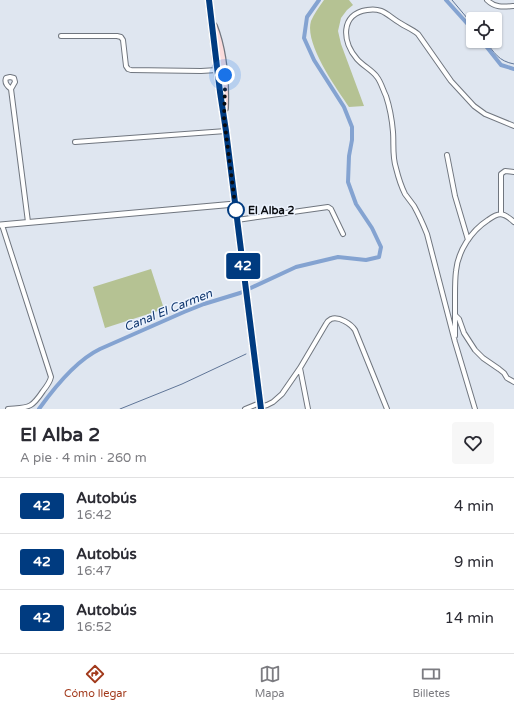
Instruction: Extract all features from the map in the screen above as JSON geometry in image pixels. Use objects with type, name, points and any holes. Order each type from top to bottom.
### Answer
[{"type":"main road","points":[[209,0],[260,406]]},
{"type":"main road","points":[[212,22],[219,43],[225,75],[224,118]]},
{"type":"street","points":[[487,0],[492,5],[497,7],[514,6]]},
{"type":"street","points":[[475,409],[455,342],[427,234],[421,219],[405,193],[395,168],[392,120],[386,97],[377,76],[360,63],[348,45],[346,28],[350,19],[364,10],[377,10],[384,12],[412,29],[422,39],[451,81],[474,106],[485,114],[514,126]]},
{"type":"street","points":[[61,36],[121,37],[123,40],[126,66],[130,70],[201,72],[217,70]]},
{"type":"street","points":[[11,89],[28,222]]},
{"type":"street","points":[[75,142],[226,131]]},
{"type":"street","points":[[447,155],[455,196],[468,240]]},
{"type":"street","points":[[501,214],[501,174],[505,171],[514,172]]},
{"type":"street","points":[[8,409],[28,407],[34,404],[50,382],[51,376],[1,225],[235,204]]},
{"type":"street","points":[[237,220],[328,207],[331,209],[343,234]]},
{"type":"street","points":[[455,342],[456,270],[460,254],[468,240],[481,224],[494,216],[501,214],[514,222]]},
{"type":"street","points":[[455,314],[459,319],[464,333],[475,350],[483,358],[504,373],[507,378],[514,382]]},
{"type":"street","points":[[245,409],[270,404],[280,397],[300,368],[328,322],[335,319],[346,322],[355,330],[388,409]]},
{"type":"street","points":[[300,368],[308,409]]},
{"type":"green space","points":[[324,0],[349,0],[353,5],[341,18],[338,31],[341,44],[364,106],[349,107],[323,66],[312,42],[310,31],[311,21]]},
{"type":"green space","points":[[151,269],[164,309],[105,328],[93,287]]},
{"type":"waterway","name":"Canal El Carmen","points":[[39,409],[75,367],[91,354],[100,349],[184,312],[240,293],[296,267],[338,257],[366,260],[379,257],[381,247],[372,228],[356,204],[348,182],[352,127],[344,107],[314,60],[304,38],[307,17],[319,0]]},
{"type":"waterway","name":"Canal El Carmen","points":[[446,0],[466,22]]},
{"type":"waterway","name":"Canal El Carmen","points":[[452,0],[466,17]]},
{"type":"waterway","name":"Canal El Carmen","points":[[488,48],[501,65],[514,69]]},
{"type":"waterway","name":"Canal El Carmen","points":[[490,48],[500,59],[514,64]]},
{"type":"waterway","points":[[120,409],[182,384],[246,354]]},
{"type":"bus line","name":"42","points":[[209,0],[222,112],[226,131],[261,409]]},
{"type":"place","name":"El Alba 2","points":[[236,210]]},
{"type":"route","points":[[225,75],[224,118],[236,212],[236,210]]}]
